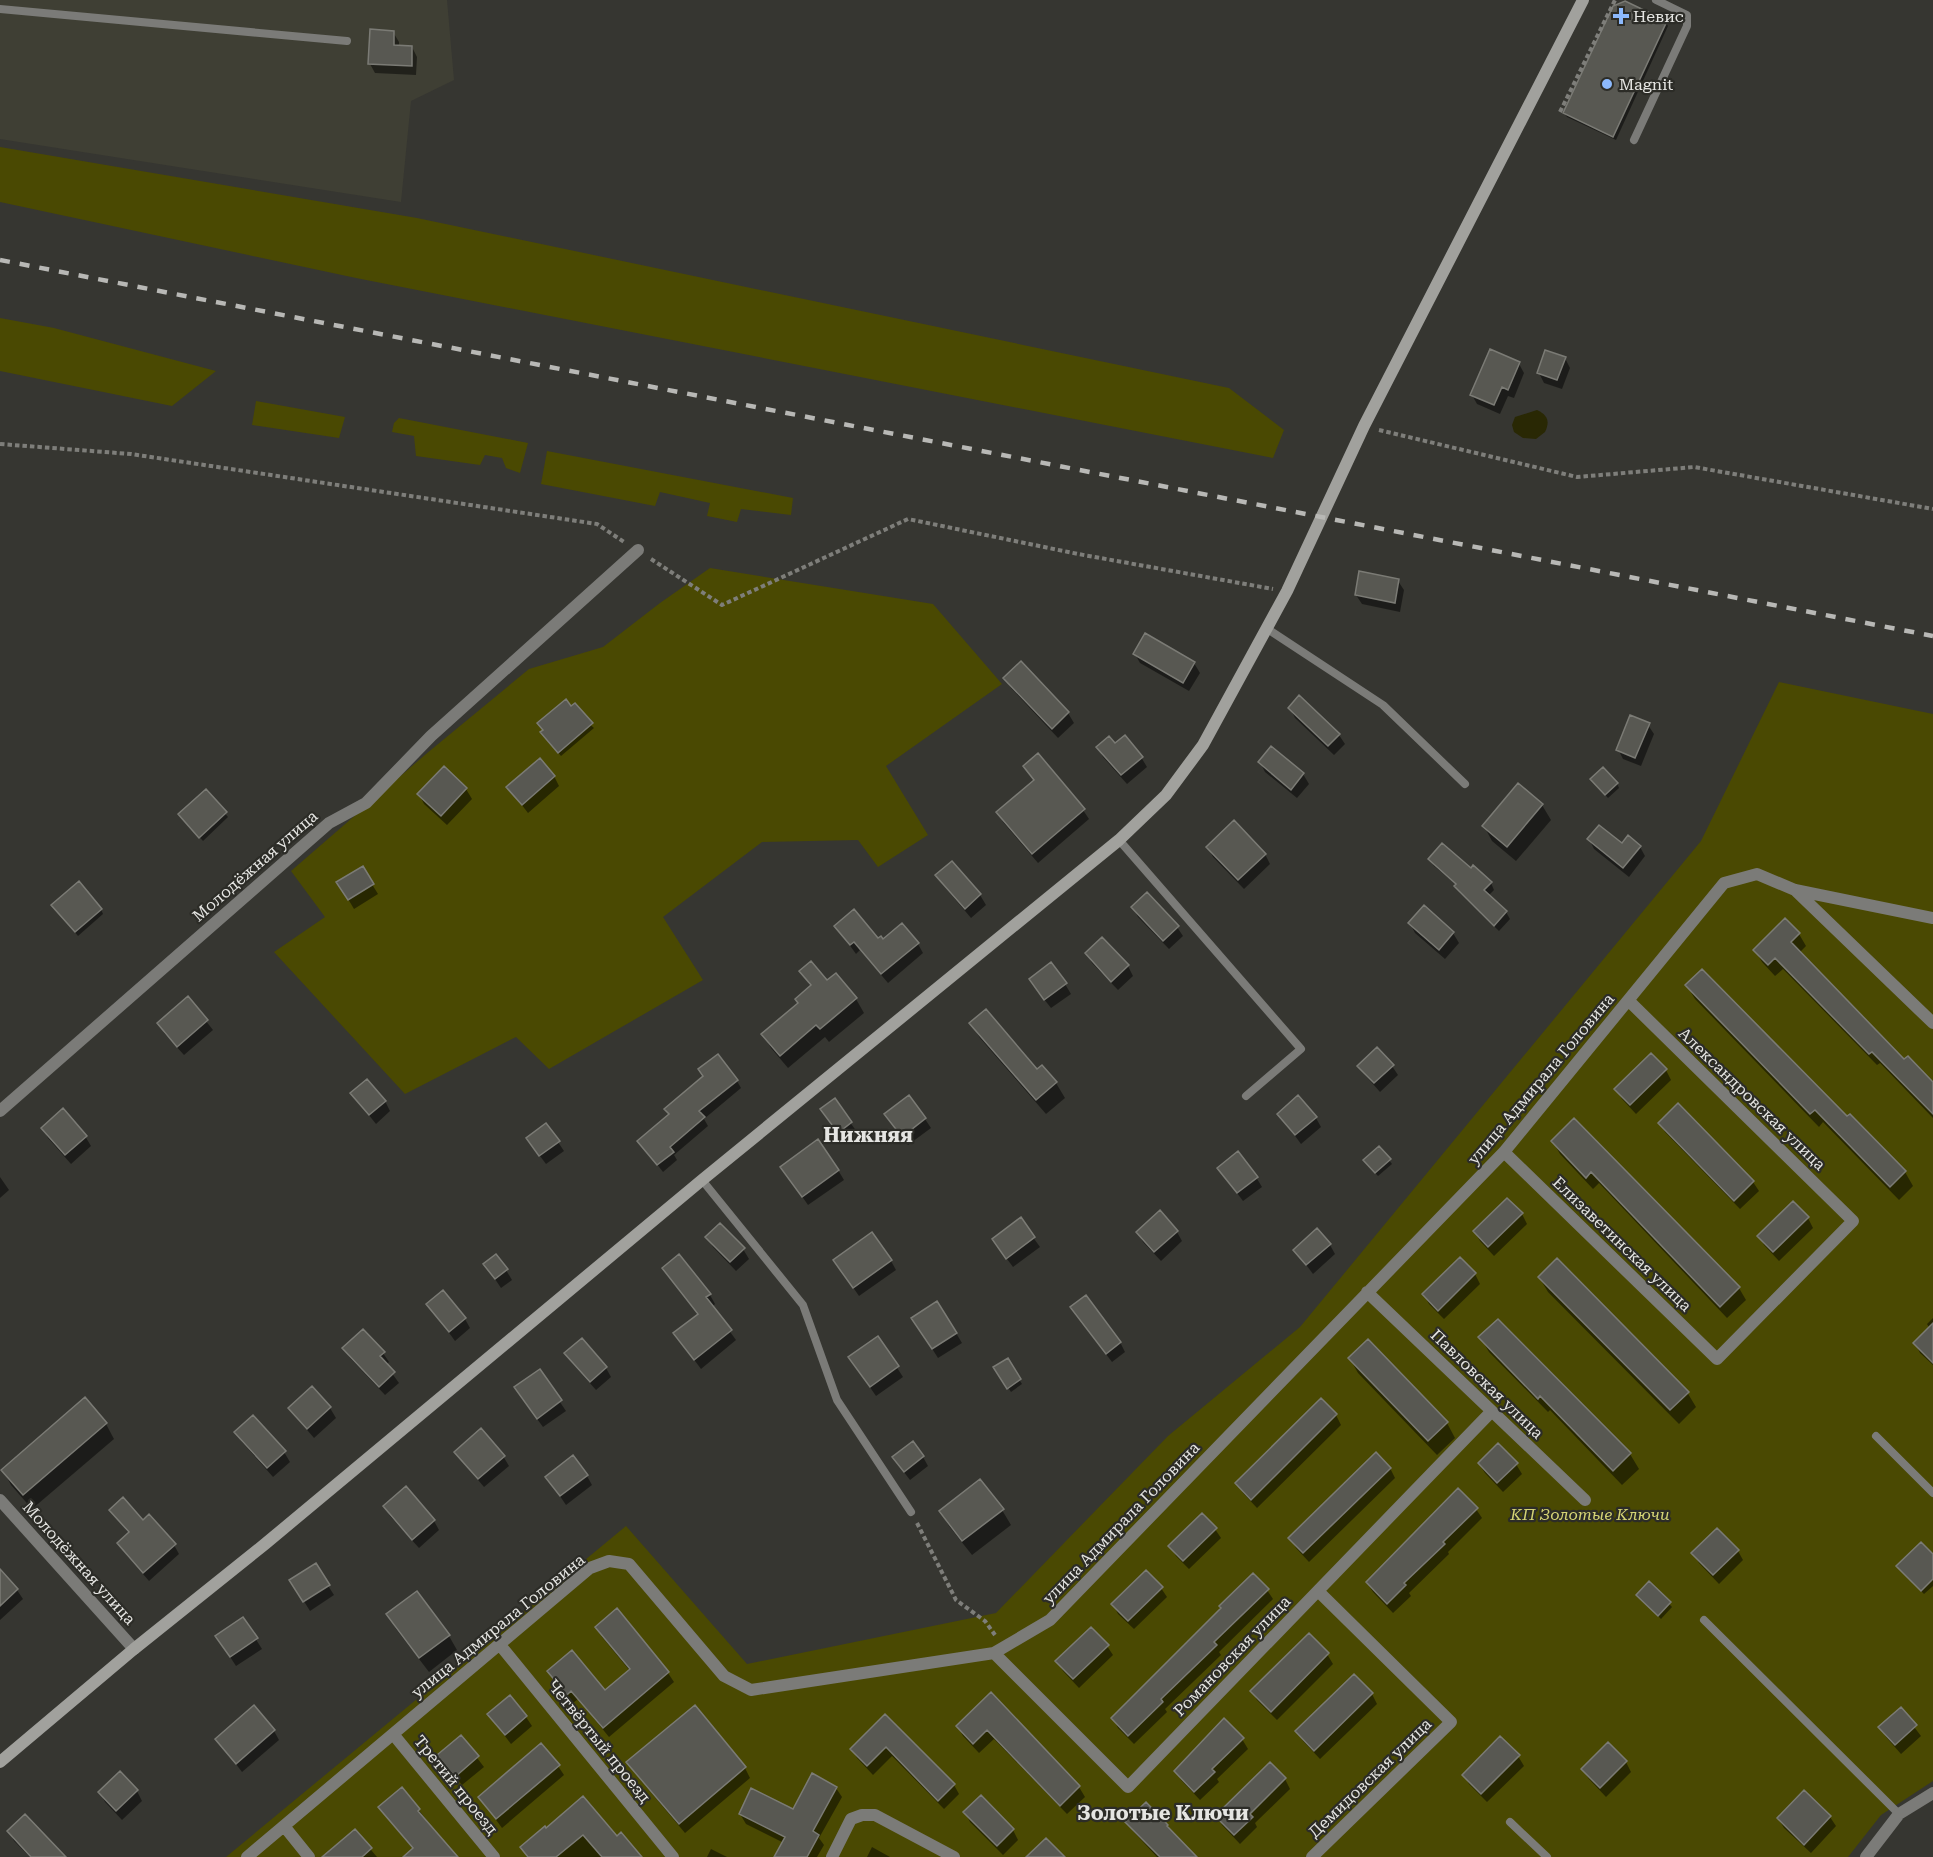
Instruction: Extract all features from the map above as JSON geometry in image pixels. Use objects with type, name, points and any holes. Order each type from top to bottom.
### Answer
[{"type":"street","points":[[0,1762],[134,1648],[265,1544],[702,1180],[1119,840],[1166,795],[1203,745],[1287,591],[1364,426],[1583,0]]},
{"type":"street","name":"Молодёжная улица","points":[[0,1111],[329,823],[366,803],[431,736],[638,550]]},
{"type":"street","name":"улица Адмирала Головина","points":[[247,1857],[590,1568],[609,1561],[629,1564],[724,1676],[751,1690],[999,1650],[1050,1620],[1504,1152],[1724,883],[1757,874],[1795,890],[1933,918]]},
{"type":"street","points":[[1795,890],[1933,1023]]},
{"type":"street","name":"Александровская улица","points":[[1629,1001],[1853,1221],[1717,1359]]},
{"type":"street","name":"Елизаветинская улица","points":[[1504,1152],[1717,1359]]},
{"type":"street","name":"Павловская улица","points":[[1367,1292],[1585,1500]]},
{"type":"street","name":"Романовская улица","points":[[999,1650],[1128,1787],[1491,1412]]},
{"type":"street","name":"Молодёжная улица","points":[[0,1500],[134,1648]]},
{"type":"street","name":"Демидовская улица","points":[[1312,1857],[1451,1722],[1318,1590]]},
{"type":"street","name":"Четвёртый проезд","points":[[500,1645],[673,1857]]},
{"type":"street","name":"Третий проезд","points":[[393,1734],[494,1857]]},
{"type":"street","points":[[1866,1857],[1899,1814],[1933,1793]]},
{"type":"street","points":[[832,1857],[852,1820],[862,1815],[875,1815],[954,1857]]},
{"type":"street","points":[[284,1826],[309,1857]]},
{"type":"lane","points":[[1634,140],[1687,26],[1687,15],[1656,0]]},
{"type":"lane","points":[[0,9],[347,41]]},
{"type":"lane","points":[[1266,628],[1383,705],[1465,783]]},
{"type":"lane","points":[[1119,840],[1301,1049],[1246,1096]]},
{"type":"lane","points":[[702,1180],[803,1305],[837,1400],[911,1512]]},
{"type":"lane","points":[[1876,1436],[1933,1493]]},
{"type":"lane","points":[[1704,1620],[1899,1814]]},
{"type":"lane","points":[[1510,1822],[1547,1857]]},
{"type":"path","points":[[1560,112],[1615,0]]},
{"type":"path","points":[[1364,426],[1577,477],[1694,467],[1933,509]]},
{"type":"path","points":[[0,444],[130,454],[597,524],[722,605],[908,519],[1078,554],[1287,591]]},
{"type":"path","points":[[911,1512],[956,1600],[985,1621],[999,1650]]},
{"type":"shaded area","points":[[0,0],[447,0],[454,80],[411,101],[401,202],[0,139]]},
{"type":"shaded area","points":[[1537,410],[1547,419],[1545,432],[1536,439],[1523,438],[1514,432],[1512,425],[1515,417]]},
{"type":"green space","points":[[0,147],[417,218],[1229,388],[1284,430],[1273,458],[356,278],[0,202]]},
{"type":"green space","points":[[0,318],[54,328],[216,371],[172,406],[0,371]]},
{"type":"green space","points":[[256,401],[345,417],[339,438],[252,425]]},
{"type":"green space","points":[[399,418],[528,443],[520,473],[506,468],[502,458],[485,455],[480,465],[416,456],[414,436],[392,432],[394,423]]},
{"type":"green space","points":[[547,451],[793,498],[791,515],[741,509],[737,522],[707,516],[710,503],[660,492],[655,506],[541,484]]},
{"type":"green space","points":[[710,568],[933,604],[1002,684],[886,766],[928,835],[878,867],[858,840],[762,842],[663,917],[703,980],[549,1069],[516,1037],[405,1094],[274,952],[325,917],[291,871],[426,754],[529,669],[603,647]]},
{"type":"green space","name":"КП Золотые Ключи","points":[[1779,682],[1933,714],[1933,1781],[1881,1815],[1848,1857],[226,1857],[626,1526],[747,1664],[996,1613],[1168,1436],[1300,1327],[1701,841]]},
{"type":"building","name":"Magnit","points":[[1625,1],[1667,21],[1613,137],[1563,113],[1613,6]]},
{"type":"building","points":[[370,29],[394,31],[394,45],[412,46],[412,66],[368,64]]},
{"type":"building","points":[[1490,349],[1520,362],[1508,390],[1502,387],[1494,405],[1470,395]]},
{"type":"building","points":[[1545,350],[1566,357],[1557,380],[1537,373]]},
{"type":"building","points":[[1359,571],[1399,579],[1395,603],[1355,595]]},
{"type":"building","points":[[1145,633],[1195,662],[1183,683],[1133,654]]},
{"type":"building","points":[[1021,661],[1069,712],[1052,729],[1003,678]]},
{"type":"building","points":[[1299,695],[1340,734],[1328,746],[1288,708]]},
{"type":"building","points":[[566,699],[571,706],[575,703],[593,723],[558,753],[540,732],[543,730],[537,723]]},
{"type":"building","points":[[1630,715],[1650,723],[1635,758],[1616,750]]},
{"type":"building","points":[[1125,735],[1143,757],[1121,775],[1096,747],[1109,736],[1115,743]]},
{"type":"building","points":[[1271,746],[1304,773],[1291,790],[1258,762]]},
{"type":"building","points":[[1038,753],[1085,809],[1032,854],[996,812],[1034,780],[1023,766]]},
{"type":"building","points":[[540,758],[555,776],[522,805],[506,787]]},
{"type":"building","points":[[444,766],[467,788],[441,816],[417,794]]},
{"type":"building","points":[[1603,767],[1618,783],[1605,795],[1590,779]]},
{"type":"building","points":[[1518,783],[1543,804],[1507,847],[1482,826]]},
{"type":"building","points":[[206,789],[227,812],[199,838],[178,814]]},
{"type":"building","points":[[1234,820],[1266,854],[1238,880],[1206,847]]},
{"type":"building","points":[[1599,825],[1622,843],[1628,835],[1641,846],[1623,868],[1587,839]]},
{"type":"building","points":[[1442,843],[1471,868],[1473,865],[1492,882],[1484,890],[1507,911],[1494,926],[1454,886],[1456,884],[1428,859]]},
{"type":"building","points":[[952,861],[981,894],[965,909],[935,875]]},
{"type":"building","points":[[363,866],[374,884],[348,900],[336,882]]},
{"type":"building","points":[[79,881],[102,909],[75,932],[51,905]]},
{"type":"building","points":[[1147,892],[1179,926],[1163,941],[1131,907]]},
{"type":"building","points":[[1424,905],[1454,932],[1439,950],[1408,923]]},
{"type":"building","points":[[854,909],[878,938],[881,936],[883,939],[902,923],[919,943],[881,974],[854,942],[850,945],[834,926]]},
{"type":"building","points":[[1785,918],[1800,933],[1791,942],[1904,1059],[1908,1056],[1933,1082],[1933,1114],[1872,1052],[1869,1054],[1775,958],[1768,965],[1753,950]]},
{"type":"building","points":[[1102,937],[1129,965],[1111,982],[1085,953]]},
{"type":"building","points":[[811,961],[827,980],[836,973],[857,998],[820,1029],[816,1025],[780,1056],[761,1034],[798,1003],[795,999],[811,985],[799,971]]},
{"type":"building","points":[[1051,962],[1067,983],[1044,1000],[1029,979]]},
{"type":"building","points":[[1702,969],[1847,1116],[1850,1114],[1906,1171],[1890,1187],[1815,1110],[1810,1114],[1685,985]]},
{"type":"building","points":[[188,996],[208,1020],[177,1047],[157,1023]]},
{"type":"building","points":[[986,1009],[1037,1069],[1042,1065],[1057,1082],[1036,1100],[969,1023]]},
{"type":"building","points":[[1377,1047],[1394,1065],[1374,1083],[1357,1066]]},
{"type":"building","points":[[1651,1053],[1667,1069],[1630,1105],[1614,1089]]},
{"type":"building","points":[[718,1054],[738,1080],[699,1111],[705,1117],[670,1147],[674,1152],[657,1165],[637,1141],[669,1114],[664,1109],[703,1076],[698,1069]]},
{"type":"building","points":[[367,1079],[386,1101],[369,1115],[350,1093]]},
{"type":"building","points":[[909,1095],[926,1118],[902,1137],[884,1114]]},
{"type":"building","points":[[1298,1095],[1317,1117],[1295,1135],[1277,1114]]},
{"type":"building","points":[[835,1098],[852,1122],[838,1133],[820,1109]]},
{"type":"building","points":[[1678,1103],[1754,1181],[1734,1201],[1658,1123]]},
{"type":"building","points":[[63,1108],[87,1136],[65,1155],[41,1128]]},
{"type":"building","points":[[1574,1118],[1740,1287],[1720,1307],[1591,1172],[1586,1178],[1551,1141]]},
{"type":"building","points":[[546,1123],[560,1141],[539,1156],[526,1138]]},
{"type":"building","points":[[818,1139],[839,1170],[802,1197],[780,1167]]},
{"type":"building","points":[[1379,1146],[1391,1159],[1375,1173],[1363,1160]]},
{"type":"building","points":[[1238,1151],[1258,1177],[1237,1193],[1217,1168]]},
{"type":"building","points":[[1507,1198],[1523,1213],[1488,1247],[1473,1231]]},
{"type":"building","points":[[1793,1201],[1809,1217],[1773,1252],[1757,1236]]},
{"type":"building","points":[[1160,1210],[1178,1231],[1154,1252],[1136,1232]]},
{"type":"building","points":[[1021,1217],[1035,1237],[1006,1259],[992,1239]]},
{"type":"building","points":[[720,1223],[745,1248],[730,1262],[705,1237]]},
{"type":"building","points":[[1317,1228],[1331,1244],[1306,1265],[1293,1250]]},
{"type":"building","points":[[872,1232],[892,1260],[853,1288],[833,1260]]},
{"type":"building","points":[[496,1254],[508,1269],[495,1279],[483,1264]]},
{"type":"building","points":[[679,1254],[711,1294],[706,1297],[732,1330],[694,1360],[673,1333],[698,1314],[662,1268]]},
{"type":"building","points":[[1460,1257],[1476,1273],[1438,1311],[1422,1294]]},
{"type":"building","points":[[1557,1258],[1689,1392],[1670,1410],[1538,1277]]},
{"type":"building","points":[[443,1290],[466,1318],[449,1332],[426,1304]]},
{"type":"building","points":[[1086,1295],[1121,1342],[1106,1354],[1070,1307]]},
{"type":"building","points":[[937,1301],[957,1333],[932,1349],[911,1318]]},
{"type":"building","points":[[1498,1319],[1631,1453],[1613,1471],[1540,1396],[1538,1399],[1478,1337]]},
{"type":"building","points":[[1933,1323],[1933,1363],[1913,1343]]},
{"type":"building","points":[[363,1329],[385,1352],[380,1356],[395,1372],[379,1387],[342,1348]]},
{"type":"building","points":[[878,1336],[899,1366],[870,1387],[848,1357]]},
{"type":"building","points":[[582,1338],[607,1367],[590,1382],[564,1353]]},
{"type":"building","points":[[1368,1339],[1448,1422],[1428,1441],[1348,1358]]},
{"type":"building","points":[[1008,1358],[1021,1379],[1007,1389],[993,1367]]},
{"type":"building","points":[[540,1369],[562,1400],[537,1419],[514,1387]]},
{"type":"building","points":[[312,1386],[331,1407],[307,1429],[288,1408]]},
{"type":"building","points":[[85,1397],[107,1423],[23,1495],[1,1470]]},
{"type":"building","points":[[1321,1398],[1337,1414],[1251,1500],[1235,1483]]},
{"type":"building","points":[[253,1415],[286,1451],[267,1468],[234,1432]]},
{"type":"building","points":[[481,1428],[505,1456],[478,1479],[454,1452]]},
{"type":"building","points":[[913,1441],[924,1456],[904,1472],[892,1457]]},
{"type":"building","points":[[1498,1443],[1518,1463],[1497,1483],[1478,1463]]},
{"type":"building","points":[[1376,1452],[1391,1468],[1303,1553],[1288,1538]]},
{"type":"building","points":[[573,1455],[588,1475],[560,1496],[545,1477]]},
{"type":"building","points":[[980,1479],[1004,1509],[962,1541],[939,1511]]},
{"type":"building","points":[[406,1486],[435,1520],[412,1540],[383,1506]]},
{"type":"building","points":[[1458,1488],[1478,1508],[1404,1583],[1406,1585],[1387,1604],[1366,1582]]},
{"type":"building","points":[[123,1497],[143,1520],[149,1514],[176,1544],[143,1573],[117,1543],[129,1532],[109,1510]]},
{"type":"building","points":[[1202,1513],[1217,1528],[1183,1561],[1168,1546]]},
{"type":"building","points":[[1717,1528],[1739,1550],[1713,1575],[1691,1553]]},
{"type":"building","points":[[1921,1542],[1933,1554],[1933,1579],[1921,1591],[1896,1566]]},
{"type":"building","points":[[316,1563],[330,1585],[303,1602],[289,1580]]},
{"type":"building","points":[[0,1569],[18,1589],[0,1606]]},
{"type":"building","points":[[1146,1570],[1163,1587],[1128,1621],[1111,1604]]},
{"type":"building","points":[[1253,1573],[1269,1589],[1214,1642],[1217,1645],[1161,1699],[1163,1702],[1128,1736],[1111,1718]]},
{"type":"building","points":[[1649,1581],[1671,1602],[1658,1616],[1636,1595]]},
{"type":"building","points":[[417,1591],[450,1635],[419,1658],[386,1614]]},
{"type":"building","points":[[617,1608],[669,1672],[603,1728],[571,1691],[567,1695],[547,1671],[572,1650],[605,1690],[630,1669],[595,1627]]},
{"type":"building","points":[[243,1617],[258,1638],[230,1657],[215,1636]]},
{"type":"building","points":[[1091,1627],[1109,1645],[1073,1679],[1055,1661]]},
{"type":"building","points":[[1309,1633],[1329,1653],[1271,1712],[1250,1691]]},
{"type":"building","points":[[1354,1674],[1373,1693],[1314,1751],[1295,1731]]},
{"type":"building","points":[[991,1692],[1080,1786],[1060,1806],[987,1730],[973,1744],[956,1726]]},
{"type":"building","points":[[510,1695],[527,1716],[505,1735],[487,1714]]},
{"type":"building","points":[[254,1705],[275,1730],[236,1764],[215,1739]]},
{"type":"building","points":[[695,1705],[746,1767],[679,1824],[626,1762]]},
{"type":"building","points":[[1901,1707],[1917,1725],[1895,1745],[1878,1727]]},
{"type":"building","points":[[885,1714],[955,1784],[938,1801],[886,1747],[867,1766],[850,1749]]},
{"type":"building","points":[[1224,1718],[1244,1738],[1212,1769],[1215,1772],[1194,1792],[1174,1771]]},
{"type":"building","points":[[461,1735],[479,1756],[455,1777],[437,1755]]},
{"type":"building","points":[[1500,1736],[1520,1755],[1481,1794],[1462,1775]]},
{"type":"building","points":[[1608,1742],[1627,1761],[1600,1788],[1581,1769]]},
{"type":"building","points":[[541,1743],[560,1765],[496,1819],[478,1797]]},
{"type":"building","points":[[1270,1762],[1286,1778],[1250,1814],[1253,1817],[1234,1835],[1215,1816]]},
{"type":"building","points":[[120,1771],[138,1790],[116,1811],[98,1792]]},
{"type":"building","points":[[812,1773],[837,1787],[813,1831],[819,1835],[807,1857],[774,1857],[785,1837],[739,1814],[751,1788],[793,1809]]},
{"type":"building","points":[[402,1787],[420,1809],[418,1811],[458,1857],[403,1857],[413,1848],[378,1807]]},
{"type":"building","points":[[1804,1790],[1831,1816],[1804,1845],[1777,1818]]},
{"type":"building","points":[[981,1795],[1014,1829],[997,1846],[963,1812]]},
{"type":"building","points":[[583,1796],[617,1836],[621,1832],[642,1857],[602,1857],[583,1835],[556,1857],[528,1857],[520,1847]]},
{"type":"building","points":[[1146,1802],[1197,1857],[1160,1857],[1125,1822]]},
{"type":"building","points":[[25,1814],[66,1857],[31,1857],[7,1831]]},
{"type":"building","points":[[355,1829],[372,1848],[362,1857],[322,1857]]},
{"type":"building","points":[[1046,1838],[1065,1857],[1026,1857]]},
{"type":"railway","points":[[0,260],[1933,636]]},
{"type":"place","name":"Невис","points":[[1621,16]]},
{"type":"place","name":"Magnit","points":[[1607,84]]},
{"type":"district","name":"Нижняя","points":[[868,1135]]},
{"type":"district","name":"Золотые Ключи","points":[[1163,1813]]}]
